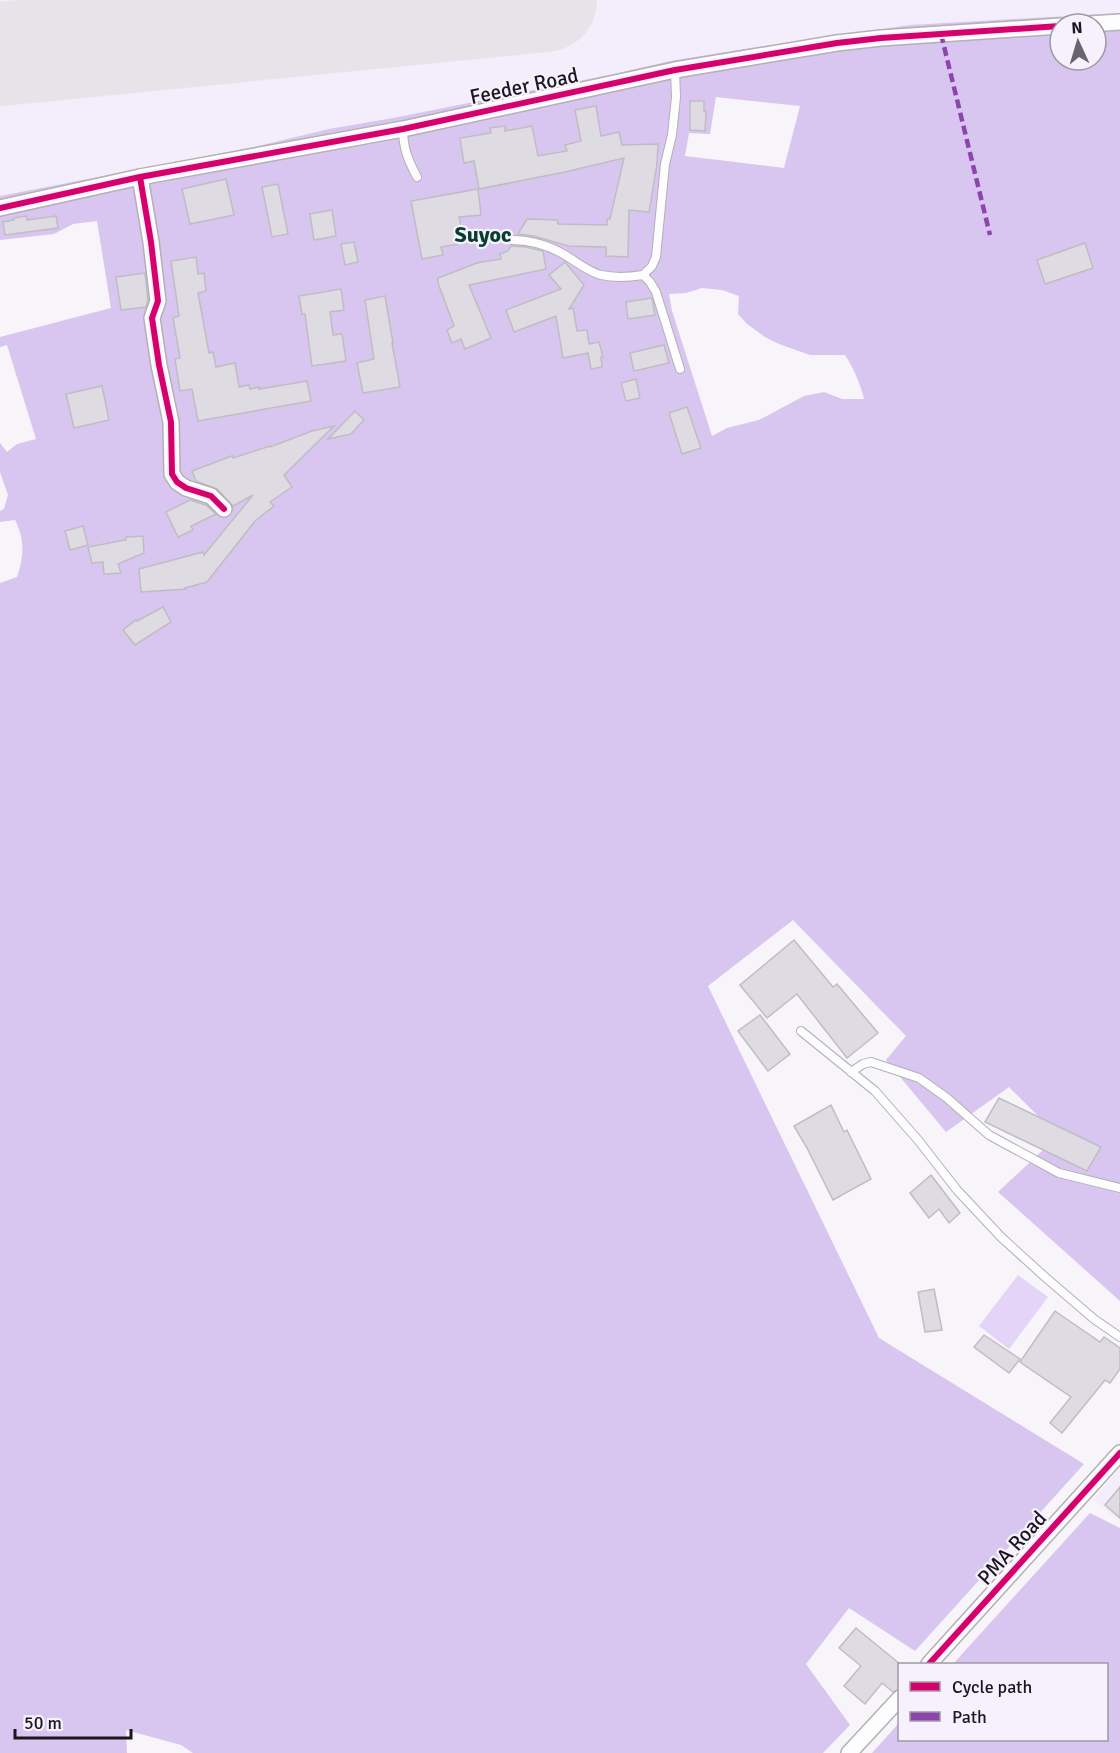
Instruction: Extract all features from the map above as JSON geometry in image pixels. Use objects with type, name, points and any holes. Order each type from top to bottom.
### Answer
[{"type":"street","name":"Feeder Road","points":[[0,208],[140,177],[403,129],[675,70],[837,43],[1048,27]]},
{"type":"street","points":[[140,177],[158,301],[152,318],[171,422],[172,474],[177,482],[186,488],[211,496],[224,509]]},
{"type":"street","name":"PMA Road","points":[[931,1663],[1120,1454]]},
{"type":"street","points":[[849,1753],[898,1700]]},
{"type":"lane","points":[[512,240],[543,244],[600,275],[626,277],[643,275],[652,266],[656,257],[665,164],[672,135],[676,97],[675,70]]},
{"type":"lane","points":[[403,129],[406,157],[417,177]]},
{"type":"lane","points":[[643,275],[656,292],[680,369]]},
{"type":"lane","points":[[801,1031],[875,1090],[957,1190],[1001,1237],[1094,1319],[1120,1337]]},
{"type":"lane","points":[[851,1072],[870,1062],[919,1078],[947,1098],[989,1135],[1059,1173],[1120,1188]]},
{"type":"shaded area","points":[[0,0],[1120,0],[1120,13],[1048,12],[1048,17],[910,25],[670,61],[329,129],[258,146],[0,196]]},
{"type":"shaded area","points":[[1120,13],[1120,1301],[998,1192],[1058,1136],[1009,1087],[946,1132],[886,1060],[906,1036],[793,920],[708,986],[879,1338],[1084,1464],[915,1651],[849,1608],[806,1664],[850,1725],[823,1753],[193,1753],[181,1745],[126,1730],[127,1753],[0,1753],[0,583],[17,577],[22,548],[21,534],[15,520],[0,522],[0,511],[4,509],[8,495],[0,472],[0,443],[7,452],[17,444],[36,439],[7,345],[0,347],[0,337],[111,308],[97,221],[73,224],[54,234],[0,240],[0,196],[258,146],[329,129],[670,61],[910,25],[1048,17],[1048,72],[1108,72],[1108,14]],"holes":[[[716,97],[800,106],[784,168],[685,156],[689,133],[710,134]],[[702,288],[722,290],[739,296],[738,314],[747,324],[779,344],[810,355],[845,355],[861,387],[864,399],[842,399],[824,392],[804,396],[759,420],[727,428],[712,436],[672,311],[669,294],[686,293]]]},
{"type":"shaded area","points":[[1018,1275],[1048,1297],[1009,1349],[979,1326]]},
{"type":"shaded area","points":[[1120,1468],[1120,1522],[1094,1499]]},
{"type":"shaded area","points":[[1090,1513],[1120,1528],[1120,1753],[872,1753],[898,1724],[898,1741],[1108,1741],[1108,1663],[954,1663]]},
{"type":"building","points":[[690,101],[704,101],[705,131],[690,130]]},
{"type":"building","points":[[596,106],[601,136],[619,132],[622,145],[658,144],[649,212],[629,210],[628,257],[606,256],[606,247],[568,246],[518,234],[527,219],[557,220],[558,224],[607,225],[624,158],[479,189],[474,161],[464,163],[460,138],[491,133],[490,128],[505,126],[505,131],[532,126],[538,156],[567,151],[565,145],[581,141],[575,110]]},
{"type":"building","points":[[226,179],[234,215],[190,224],[182,189]]},
{"type":"building","points":[[278,184],[288,234],[272,237],[262,187]]},
{"type":"building","points":[[478,189],[481,215],[459,217],[464,243],[441,247],[443,255],[422,259],[411,201]]},
{"type":"building","points":[[332,210],[336,236],[314,240],[310,214]]},
{"type":"building","points":[[26,216],[27,220],[56,216],[58,228],[5,235],[3,222]]},
{"type":"building","points":[[354,242],[358,262],[345,265],[341,244]]},
{"type":"building","points":[[1085,243],[1093,268],[1045,284],[1037,260]]},
{"type":"building","points":[[511,246],[543,251],[546,269],[469,285],[491,338],[465,349],[461,339],[452,343],[447,330],[454,326],[438,278],[477,263],[501,259],[500,254],[508,251]]},
{"type":"building","points":[[196,257],[198,274],[204,273],[206,291],[198,293],[209,353],[213,352],[216,367],[235,363],[239,387],[249,385],[250,389],[307,381],[311,401],[198,421],[192,389],[180,391],[175,359],[180,358],[173,318],[179,316],[171,261]]},
{"type":"building","points":[[565,262],[584,285],[569,309],[573,308],[577,331],[587,330],[589,344],[599,342],[603,357],[601,357],[602,367],[591,369],[588,353],[563,358],[556,316],[514,332],[506,310],[561,289],[549,275]]},
{"type":"building","points":[[145,273],[148,300],[146,307],[121,310],[116,277]]},
{"type":"building","points":[[341,289],[344,310],[330,312],[333,335],[342,334],[346,361],[312,366],[305,314],[302,314],[299,296]]},
{"type":"building","points":[[385,296],[400,387],[363,393],[357,363],[374,359],[365,300]]},
{"type":"building","points":[[652,298],[655,315],[628,319],[626,302]]},
{"type":"building","points":[[664,345],[669,363],[634,371],[630,353]]},
{"type":"building","points":[[636,379],[640,398],[626,401],[621,383]]},
{"type":"building","points":[[102,386],[109,420],[74,428],[66,394]]},
{"type":"building","points":[[687,407],[701,448],[682,454],[669,413]]},
{"type":"building","points":[[355,411],[364,420],[351,434],[328,439]]},
{"type":"building","points":[[334,426],[284,475],[292,487],[270,502],[274,506],[255,521],[207,582],[186,589],[141,592],[139,569],[203,552],[204,555],[253,495],[233,506],[217,489],[196,481],[192,471],[232,456],[233,458],[312,431]]},
{"type":"building","points":[[190,500],[206,505],[216,514],[191,526],[193,530],[178,537],[166,512]]},
{"type":"building","points":[[83,526],[88,545],[70,550],[65,531]]},
{"type":"building","points":[[143,536],[144,553],[118,564],[121,573],[104,574],[103,562],[92,563],[88,547],[126,540],[126,537]]},
{"type":"building","points":[[163,607],[171,622],[135,645],[123,630],[136,620]]},
{"type":"building","points":[[794,940],[833,987],[837,984],[878,1033],[847,1058],[797,994],[767,1018],[740,985]]},
{"type":"building","points":[[760,1015],[790,1054],[768,1071],[738,1031]]},
{"type":"building","points":[[999,1098],[1101,1147],[1087,1171],[985,1122]]},
{"type":"building","points":[[831,1105],[844,1132],[847,1130],[871,1179],[833,1200],[794,1126]]},
{"type":"building","points":[[931,1175],[960,1213],[949,1223],[939,1209],[929,1218],[910,1193]]},
{"type":"building","points":[[934,1289],[942,1330],[925,1332],[918,1292]]},
{"type":"building","points":[[1055,1311],[1100,1342],[1104,1337],[1120,1348],[1120,1369],[1110,1383],[1105,1380],[1062,1433],[1050,1423],[1071,1397],[1020,1362]]},
{"type":"building","points":[[984,1335],[1020,1359],[1009,1373],[974,1347]]},
{"type":"building","points":[[1120,1487],[1120,1518],[1105,1505]]},
{"type":"building","points":[[856,1628],[899,1663],[898,1690],[893,1692],[882,1683],[865,1704],[844,1686],[861,1666],[839,1648]]},
{"type":"runway","points":[[0,54],[545,0]]},
{"type":"marked path","points":[[941,34],[990,235]]},
{"type":"cycle path","points":[[0,208],[140,177],[403,129],[675,70],[837,43],[1048,27]]},
{"type":"cycle path","points":[[140,177],[158,301],[152,318],[171,422],[172,474],[177,482],[186,488],[211,496],[224,509]]},
{"type":"cycle path","points":[[930,1663],[1120,1453]]},
{"type":"district","name":"Suyoc","points":[[483,234]]}]
